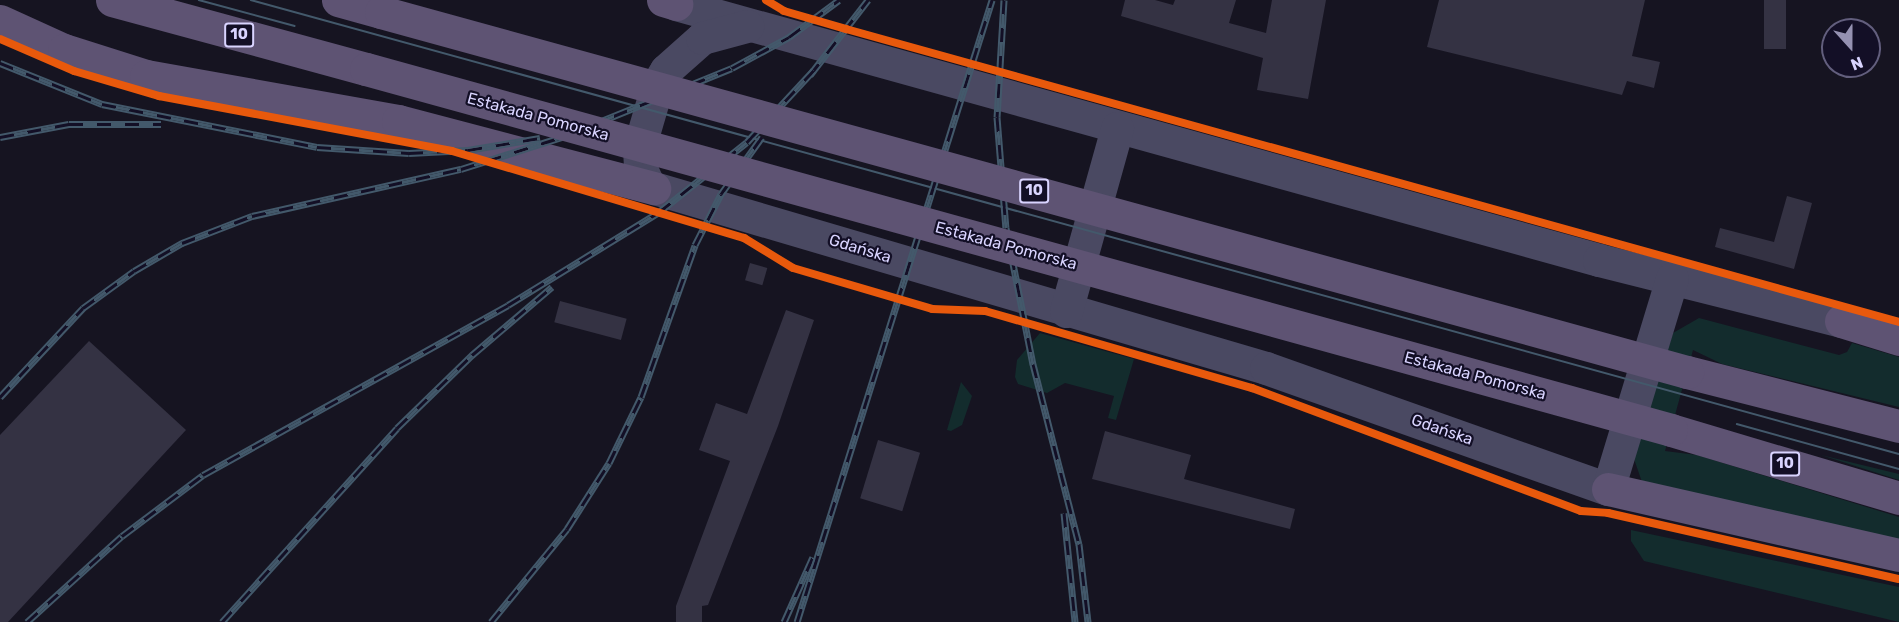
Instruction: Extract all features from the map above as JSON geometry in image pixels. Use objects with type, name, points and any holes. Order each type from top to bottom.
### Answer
[{"type":"main road","name":"Estakada Pomorska","points":[[112,0],[1671,430],[1899,498]]},
{"type":"main road","name":"10","points":[[338,0],[1687,372],[1899,426]]},
{"type":"main road","points":[[0,21],[64,50],[136,73],[399,121],[651,187]]},
{"type":"main road","points":[[1841,321],[1899,339]]},
{"type":"main road","points":[[1608,489],[1899,555]]},
{"type":"street","points":[[669,2],[1117,128],[1672,279],[1841,321]]},
{"type":"street","points":[[651,187],[640,167],[639,148],[658,83],[666,70],[702,38],[749,26]]},
{"type":"street","points":[[1066,311],[1117,128]]},
{"type":"street","name":"Gdańska","points":[[651,187],[1266,368],[1608,489]]},
{"type":"street","points":[[1608,489],[1672,279]]},
{"type":"green space","points":[[1699,318],[1839,355],[1847,352],[1852,343],[1899,357],[1899,407],[1722,364],[1693,350],[1665,451],[1697,455],[1899,517],[1899,543],[1642,482],[1633,456],[1673,333]]},
{"type":"green space","points":[[1040,333],[1134,359],[1116,420],[1108,418],[1114,396],[1065,383],[1047,393],[1018,384],[1015,377],[1017,360]]},
{"type":"green space","points":[[961,382],[972,396],[962,425],[951,431],[947,430]]},
{"type":"green space","points":[[1821,455],[1899,474],[1899,480]]},
{"type":"green space","points":[[1631,530],[1899,587],[1899,622],[1644,561],[1631,541]]},
{"type":"building","points":[[1125,0],[1155,0],[1173,5],[1175,0],[1236,0],[1229,23],[1266,33],[1272,0],[1326,0],[1308,99],[1257,90],[1263,58],[1121,16]]},
{"type":"building","points":[[1439,0],[1645,0],[1632,56],[1660,62],[1654,88],[1627,81],[1622,95],[1427,47]]},
{"type":"building","points":[[1764,0],[1786,0],[1786,49],[1764,49]]},
{"type":"building","points":[[1787,196],[1812,203],[1794,269],[1715,247],[1720,228],[1774,242]]},
{"type":"building","points":[[750,263],[767,268],[762,285],[745,280]]},
{"type":"building","points":[[560,301],[627,319],[621,340],[554,322]]},
{"type":"building","points":[[786,310],[814,320],[778,426],[708,605],[702,606],[702,622],[676,622],[676,606],[730,461],[699,450],[716,403],[747,414]]},
{"type":"building","points":[[89,341],[186,430],[8,622],[0,622],[0,435]]},
{"type":"building","points":[[1105,431],[1191,455],[1184,479],[1295,509],[1290,529],[1092,479]]},
{"type":"building","points":[[878,440],[920,453],[902,511],[860,498]]},
{"type":"tram line","points":[[199,0],[295,26]]},
{"type":"tram line","points":[[251,0],[1899,454]]},
{"type":"tram line","points":[[1737,424],[1899,469]]},
{"type":"railway","points":[[0,397],[83,308],[134,271],[182,243],[252,216],[461,169],[562,137],[732,68],[789,37],[839,0]]},
{"type":"railway","points":[[810,75],[868,0]]},
{"type":"railway","points":[[797,622],[992,0]]},
{"type":"railway","points":[[1004,0],[997,117],[1006,228],[1033,364],[1079,544],[1088,622]]},
{"type":"railway","points":[[0,63],[102,104],[317,147],[409,153],[468,150],[540,138]]},
{"type":"railway","points":[[27,622],[122,536],[203,475],[508,305],[659,212],[747,142],[814,70]]},
{"type":"railway","points":[[0,137],[69,124],[161,124]]},
{"type":"railway","points":[[491,622],[567,529],[609,463],[641,397],[695,245],[721,194],[762,137]]},
{"type":"railway","points":[[222,622],[397,428],[472,355],[552,287]]},
{"type":"railway","points":[[1064,513],[1075,622]]},
{"type":"railway","points":[[784,622],[813,557]]},
{"type":"cycle path","points":[[766,0],[784,11],[846,29],[1899,322]]},
{"type":"cycle path","points":[[0,39],[74,71],[159,96],[452,151],[744,238],[793,268],[932,309],[985,311],[1252,388],[1581,511],[1608,513],[1899,579]]}]
